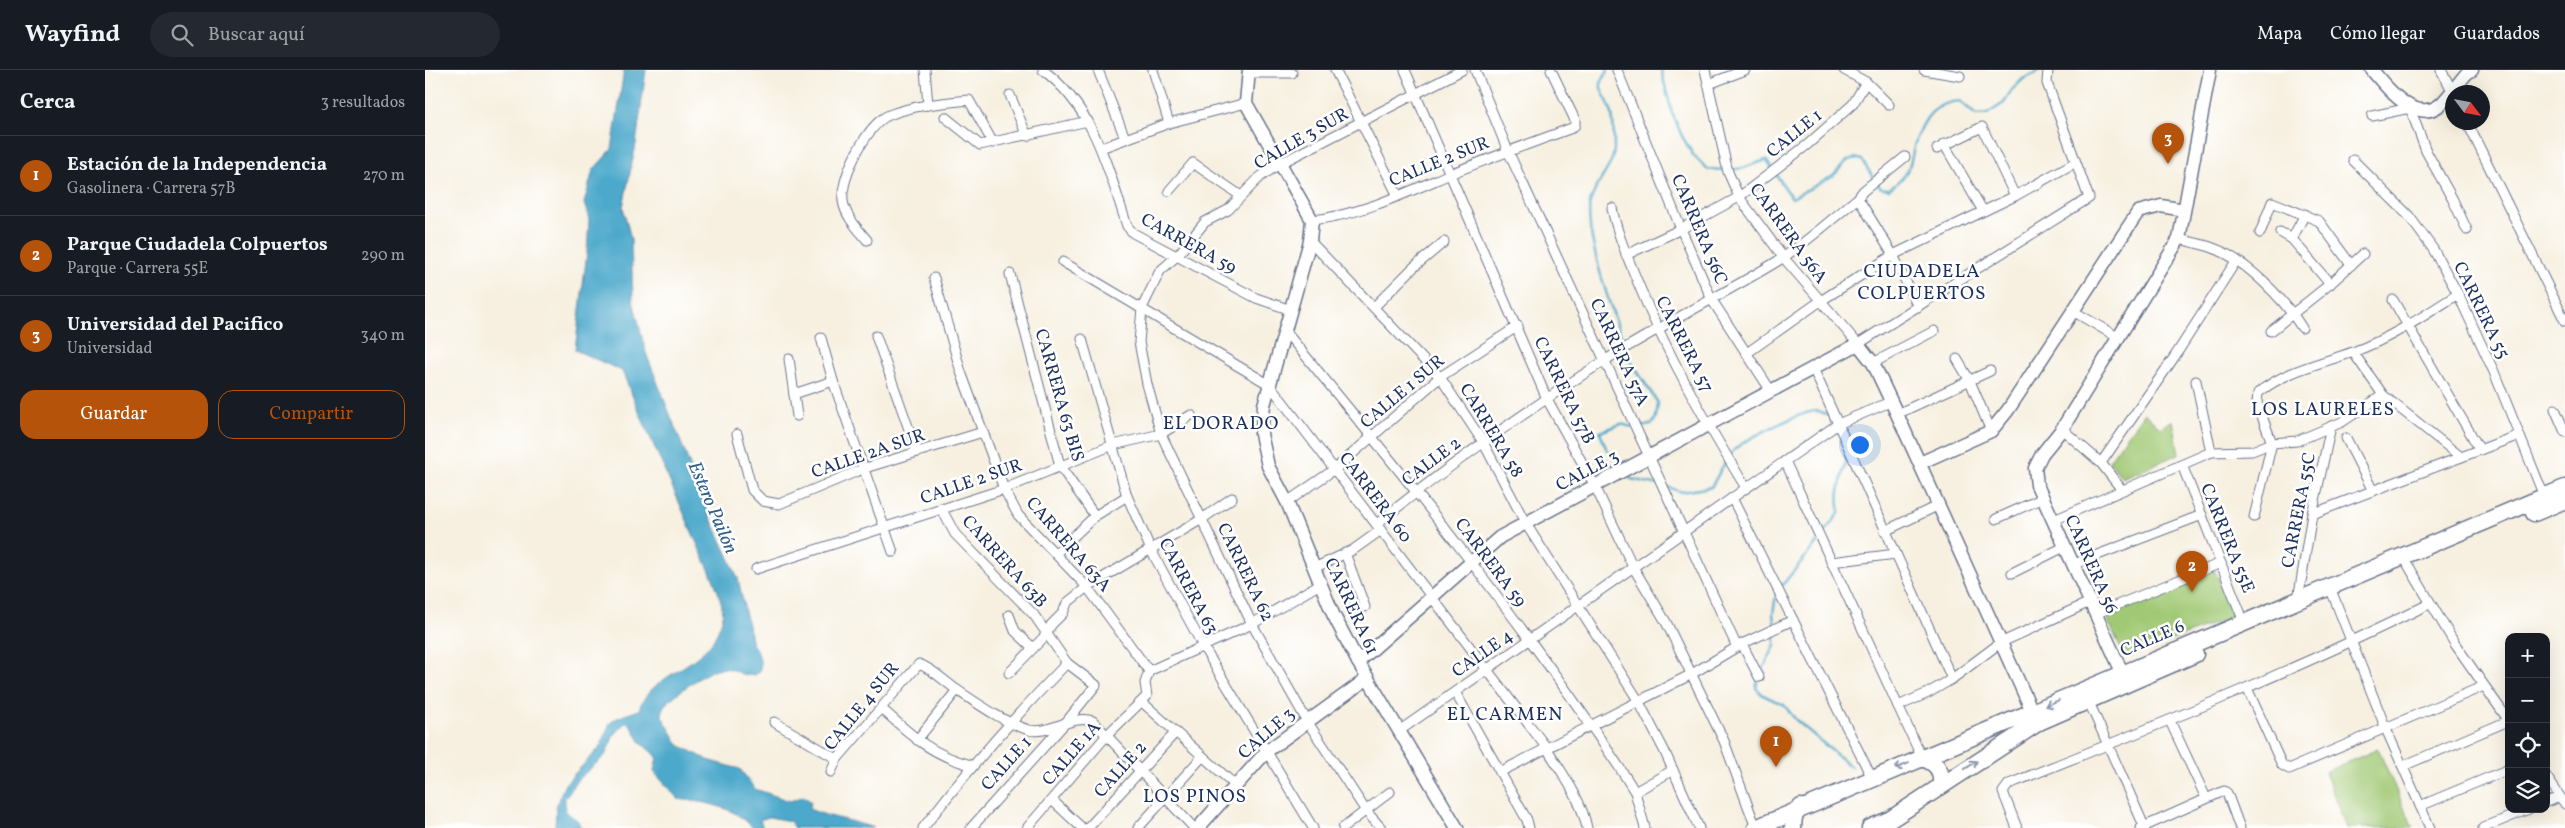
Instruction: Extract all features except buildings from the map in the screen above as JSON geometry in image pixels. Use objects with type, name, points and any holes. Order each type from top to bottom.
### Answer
[{"type":"highway","name":"CALLE 6","points":[[1756,828],[1801,807],[1922,758],[2122,672],[2565,488]]},
{"type":"highway","name":"CALLE 6","points":[[1870,828],[1890,823],[1941,784],[2039,722],[2333,595],[2565,500]]},
{"type":"highway","points":[[1922,758],[1931,760],[1938,767],[1941,775],[1941,784]]},
{"type":"highway","points":[[1793,828],[1794,816],[1801,807]]},
{"type":"main road","points":[[2062,429],[2179,239],[2210,70]]},
{"type":"main road","points":[[2372,70],[2391,93],[2410,108],[2426,110],[2441,105],[2445,100]]},
{"type":"main road","points":[[2458,85],[2472,70]]},
{"type":"main road","points":[[1249,71],[1246,102],[1312,220],[1310,240]]},
{"type":"main road","points":[[1920,463],[1991,431],[2008,410],[2138,212],[2161,206],[2184,210]]},
{"type":"main road","name":"CARRERA 61","points":[[1310,240],[1263,406],[1261,434],[1269,466],[1287,502],[1333,614],[1358,662],[1457,828]]},
{"type":"main road","points":[[1858,344],[1873,363],[2032,711]]},
{"type":"main road","name":"CALLE 3","points":[[1358,662],[1500,538],[1858,344]]},
{"type":"main road","name":"CARRERA 56","points":[[2062,429],[2042,454],[2035,468],[2037,485],[2122,672]]},
{"type":"main road","name":"CALLE 3","points":[[1198,828],[1267,751],[1368,678]]},
{"type":"street","points":[[925,70],[928,105]]},
{"type":"street","name":"CARRERA 59","points":[[1043,70],[1059,82],[1088,120],[1101,148],[1127,226],[1133,233],[1256,298],[1291,310]]},
{"type":"street","points":[[1099,70],[1125,138]]},
{"type":"street","points":[[1153,70],[1169,123]]},
{"type":"street","points":[[1335,70],[1398,196]]},
{"type":"street","name":"CARRERA 57B","points":[[1405,70],[1518,326],[1547,399],[1595,486],[1633,568],[1666,622],[1690,675],[1724,741],[1756,828]]},
{"type":"street","name":"CALLE 3 SUR","points":[[1142,308],[1160,272],[1177,256],[1198,229],[1227,210],[1260,177],[1281,163],[1462,70]]},
{"type":"street","name":"CARRERA 57A","points":[[1475,70],[1508,151],[1606,360],[1683,532],[1740,646],[1759,677]]},
{"type":"street","name":"CALLE 2 SUR","points":[[1312,220],[1334,218],[1398,196],[1575,125],[1575,120],[1551,70]]},
{"type":"street","name":"CARRERA 56C","points":[[1617,70],[1681,229],[1712,300],[1771,391]]},
{"type":"street","name":"CARRERA 56A","points":[[1705,70],[1728,172],[1739,196],[1783,257],[1819,302],[1858,344]]},
{"type":"street","points":[[1709,84],[1745,70]]},
{"type":"street","points":[[1843,70],[1866,82],[1889,105]]},
{"type":"street","points":[[1924,70],[1960,76]]},
{"type":"street","points":[[1858,344],[2089,198],[2074,163],[2047,83],[2048,70]]},
{"type":"street","points":[[2441,70],[2449,85]]},
{"type":"street","points":[[1249,71],[1292,73]]},
{"type":"street","name":"CALLE 1","points":[[1626,255],[1681,229],[1739,196],[1807,145],[1853,104],[1866,82]]},
{"type":"street","points":[[1010,95],[1027,136]]},
{"type":"street","points":[[867,240],[850,218],[843,200],[846,182],[858,148],[887,116],[928,105],[969,100],[993,142]]},
{"type":"street","points":[[1101,148],[1169,123],[1246,102]]},
{"type":"street","points":[[2372,116],[2410,108],[2426,151],[2467,230]]},
{"type":"street","points":[[945,117],[980,145],[1027,136],[1088,120]]},
{"type":"street","points":[[1983,212],[1940,147],[1982,128],[2015,196]]},
{"type":"street","points":[[2471,130],[2565,321]]},
{"type":"street","name":"CALLE 2","points":[[1314,568],[1345,554],[1379,527],[1416,492],[1483,442],[1547,399],[1606,360],[1783,257],[1858,198],[1905,157]]},
{"type":"street","name":"CARRERA 55","points":[[2353,160],[2409,216],[2433,249],[2458,294],[2544,496]]},
{"type":"street","points":[[1169,191],[1193,163],[1241,196]]},
{"type":"street","points":[[1747,353],[1819,302],[1893,255],[2015,196],[2074,163]]},
{"type":"street","points":[[1858,198],[1893,255],[1918,307]]},
{"type":"street","points":[[2260,232],[2272,202],[2319,221],[2351,265]]},
{"type":"street","name":"CARRERA 57","points":[[1612,208],[1616,227],[1626,255],[1657,332],[1708,425],[1746,488]]},
{"type":"street","points":[[2292,239],[2305,214]]},
{"type":"street","points":[[2280,232],[2292,239],[2330,284]]},
{"type":"street","points":[[2179,239],[2214,248],[2236,261],[2280,298],[2302,328]]},
{"type":"street","name":"CARRERA 58","points":[[1310,240],[1440,378],[1483,442],[1526,524],[1638,700],[1699,828]]},
{"type":"street","points":[[1374,307],[1413,268],[1444,242]]},
{"type":"street","points":[[2271,331],[2330,284],[2363,254]]},
{"type":"street","points":[[2101,463],[2175,356],[2236,261]]},
{"type":"street","name":"CARRERA 60","points":[[1063,262],[1270,384],[1546,747],[1576,798],[1584,814],[1587,828]]},
{"type":"street","name":"CARRERA 63 BIS","points":[[1010,274],[1060,466],[1095,516]]},
{"type":"street","name":"CARRERA 63A","points":[[934,278],[961,372],[1003,490],[1018,515],[1087,587],[1149,671]]},
{"type":"street","points":[[2254,517],[2272,443],[2257,403],[2258,393],[2266,386],[2306,365],[2353,352],[2407,327],[2458,294]]},
{"type":"street","points":[[2393,300],[2480,450]]},
{"type":"street","name":"CARRERA 62","points":[[1142,308],[1139,342],[1147,384],[1161,434],[1252,624],[1307,721],[1366,811],[1381,828]]},
{"type":"street","points":[[2073,311],[2119,338]]},
{"type":"street","name":"CALLE 1 SUR","points":[[1287,502],[1335,469],[1440,378],[1518,326]]},
{"type":"street","name":"CARRERA 59","points":[[1285,331],[1372,436],[1472,562],[1591,724],[1635,792],[1645,828]]},
{"type":"street","points":[[1873,363],[1934,331]]},
{"type":"street","points":[[876,336],[917,452]]},
{"type":"street","points":[[821,338],[833,381],[886,527],[893,552]]},
{"type":"street","name":"CARRERA 63","points":[[1083,339],[1127,496],[1151,550],[1204,648],[1313,828]]},
{"type":"street","points":[[2353,352],[2383,395],[2461,457]]},
{"type":"street","points":[[1957,359],[1971,381],[1991,431]]},
{"type":"street","points":[[789,360],[797,416]]},
{"type":"street","points":[[1813,368],[1952,679]]},
{"type":"street","points":[[1897,414],[1990,371]]},
{"type":"street","points":[[794,394],[833,381]]},
{"type":"street","points":[[2196,381],[2211,452]]},
{"type":"street","points":[[2054,520],[2211,452],[2252,451],[2272,443],[2297,441],[2342,422],[2383,395]]},
{"type":"street","name":"CALLE 4","points":[[1399,731],[1838,424],[1890,402]]},
{"type":"street","points":[[2555,409],[2565,432]]},
{"type":"street","name":"CALLE 2 SUR","points":[[756,569],[941,508],[1003,490],[1113,445],[1161,434],[1191,415]]},
{"type":"street","name":"CARRERA 55C","points":[[2298,600],[2312,514],[2331,426]]},
{"type":"street","points":[[2062,429],[2101,463],[2122,490]]},
{"type":"street","name":"CALLE 2A SUR","points":[[737,434],[752,490],[763,501],[779,504],[865,468],[983,432]]},
{"type":"street","points":[[2312,514],[2519,435]]},
{"type":"street","points":[[2346,438],[2373,491]]},
{"type":"street","points":[[1785,461],[1922,758]]},
{"type":"street","name":"CARRERA 55E","points":[[2182,465],[2244,622]]},
{"type":"street","points":[[1056,553],[1095,516],[1127,496]]},
{"type":"street","points":[[1009,673],[1032,647],[1047,634],[1051,625],[1063,613],[1067,603],[1087,587],[1202,519],[1232,498]]},
{"type":"street","points":[[1732,498],[1774,586],[1872,778]]},
{"type":"street","points":[[1996,519],[2043,498]]},
{"type":"street","points":[[1885,530],[1937,506]]},
{"type":"street","name":"CARRERA 63B","points":[[941,508],[955,534],[1034,615],[1067,663],[1096,685],[1067,721]]},
{"type":"street","points":[[2074,564],[2202,514]]},
{"type":"street","points":[[2013,573],[2066,546]]},
{"type":"street","points":[[1345,554],[1365,607]]},
{"type":"street","points":[[1831,562],[1895,554]]},
{"type":"street","points":[[2095,614],[2221,563]]},
{"type":"street","points":[[2408,565],[2429,604],[2505,715]]},
{"type":"street","points":[[1235,785],[1142,702],[1147,696],[1145,683],[1149,671],[1204,648],[1252,624],[1320,584]]},
{"type":"street","points":[[2333,595],[2386,729],[2430,828]]},
{"type":"street","points":[[1898,706],[1928,693],[1952,679],[2000,643],[2090,602]]},
{"type":"street","points":[[2017,828],[2003,792],[2009,784],[2170,721],[2247,688],[2351,643],[2429,604]]},
{"type":"street","points":[[1009,615],[1015,631],[1032,647]]},
{"type":"street","points":[[1500,772],[1793,620]]},
{"type":"street","points":[[923,828],[971,765],[1010,721],[1067,663]]},
{"type":"street","name":"CALLE 4 SUR","points":[[831,772],[837,760],[919,664],[957,690]]},
{"type":"street","points":[[2247,688],[2285,768],[2386,729],[2484,686]]},
{"type":"street","points":[[917,740],[957,690],[1010,721],[1030,730],[1039,730],[1067,721],[1086,718],[1093,721],[1108,734],[1194,828]]},
{"type":"street","points":[[1455,692],[1529,828]]},
{"type":"street","points":[[2088,700],[2143,828],[2220,791],[2227,793],[2240,828]]},
{"type":"street","name":"CALLE 1A","points":[[1027,828],[1108,734],[1142,702]]},
{"type":"street","points":[[881,708],[917,740],[948,759],[971,765]]},
{"type":"street","name":"CALLE 1","points":[[971,828],[1067,721]]},
{"type":"street","points":[[2170,721],[2205,798]]},
{"type":"street","points":[[775,722],[837,760]]},
{"type":"street","points":[[2403,766],[2505,723]]},
{"type":"street","name":"CALLE 2","points":[[1088,828],[1175,733]]},
{"type":"street","points":[[1138,828],[1202,757]]},
{"type":"street","points":[[1635,792],[1673,770]]},
{"type":"street","points":[[2420,806],[2505,771]]},
{"type":"street","points":[[2550,782],[2562,801]]},
{"type":"street","points":[[1343,828],[1390,792]]},
{"type":"street","points":[[1052,800],[1082,828]]},
{"type":"street","points":[[2483,828],[2519,813]]},
{"type":"green space","points":[[2144,413],[2160,428],[2173,420],[2179,454],[2122,478],[2109,461]]},
{"type":"green space","points":[[2214,569],[2234,616],[2125,658],[2105,614]]},
{"type":"green space","points":[[2378,749],[2413,828],[2346,828],[2325,772]]},
{"type":"water","points":[[624,70],[646,70],[636,144],[623,207],[631,239],[633,300],[646,353],[709,514],[738,578],[752,644],[758,654],[760,664],[760,672],[754,675],[744,675],[723,668],[711,671],[669,701],[663,707],[662,716],[679,745],[708,760],[740,769],[755,789],[790,801],[804,796],[811,802],[809,809],[873,828],[794,828],[790,821],[769,817],[760,820],[763,828],[753,828],[737,814],[719,806],[678,799],[654,772],[657,757],[641,743],[630,724],[625,723],[614,735],[605,756],[578,779],[565,798],[565,811],[578,821],[581,828],[565,825],[561,828],[555,828],[556,805],[565,784],[600,747],[610,723],[619,717],[639,710],[644,699],[652,689],[698,656],[716,635],[723,616],[715,584],[622,371],[575,350],[589,220],[584,203],[593,170],[612,149]]},
{"type":"waterway","points":[[1608,70],[1601,89],[1610,107],[1612,116],[1614,148],[1611,162],[1592,195],[1589,217],[1595,254],[1625,346]]},
{"type":"waterway","points":[[1661,70],[1672,113],[1693,155],[1707,169],[1724,170]]},
{"type":"waterway","points":[[1877,184],[1881,188],[1889,189],[1904,176],[1910,166],[1915,143],[1922,126],[1936,109],[1951,102],[1960,101],[1976,115],[1987,114],[2004,103],[2012,90],[2023,79],[2036,73],[2038,70]]},
{"type":"waterway","points":[[1730,170],[1743,168],[1766,160],[1792,198],[1833,176],[1847,161],[1855,158],[1862,160],[1874,179]]},
{"type":"waterway","points":[[1626,351],[1627,356],[1658,403],[1654,421],[1649,425],[1638,427]]},
{"type":"waterway","points":[[1667,487],[1682,492],[1711,487],[1727,459],[1740,445],[1760,433],[1797,416],[1819,411],[1829,416],[1833,425]]},
{"type":"waterway","points":[[1621,466],[1606,448],[1600,432],[1621,424],[1632,427]]},
{"type":"waterway","points":[[1822,535],[1840,512],[1839,494],[1846,449]]},
{"type":"waterway","points":[[1627,474],[1631,479],[1659,485]]},
{"type":"waterway","points":[[1780,588],[1819,540]]},
{"type":"waterway","points":[[1775,626],[1773,614],[1776,595]]},
{"type":"waterway","points":[[1761,673],[1775,646],[1775,632]]},
{"type":"waterway","points":[[1758,678],[1756,688],[1763,695],[1784,705],[1796,720],[1851,767]]},
{"type":"place","name":"Universidad del Pacifico","points":[[2168,164]]},
{"type":"place","name":"Parque Ciudadela Colpuertos","points":[[2192,592]]},
{"type":"place","name":"Estación de la Independencia","points":[[1776,767]]},
{"type":"district","name":"CIUDADELA COLPUERTOS","points":[[1922,281]]},
{"type":"district","name":"LOS LAURELES","points":[[2323,408]]},
{"type":"district","name":"EL DORADO","points":[[1221,422]]},
{"type":"district","name":"EL CARMEN","points":[[1505,713]]},
{"type":"district","name":"LOS PINOS","points":[[1195,795]]},
{"type":"water label","name":"Estero Pailón","points":[[714,507]]}]
